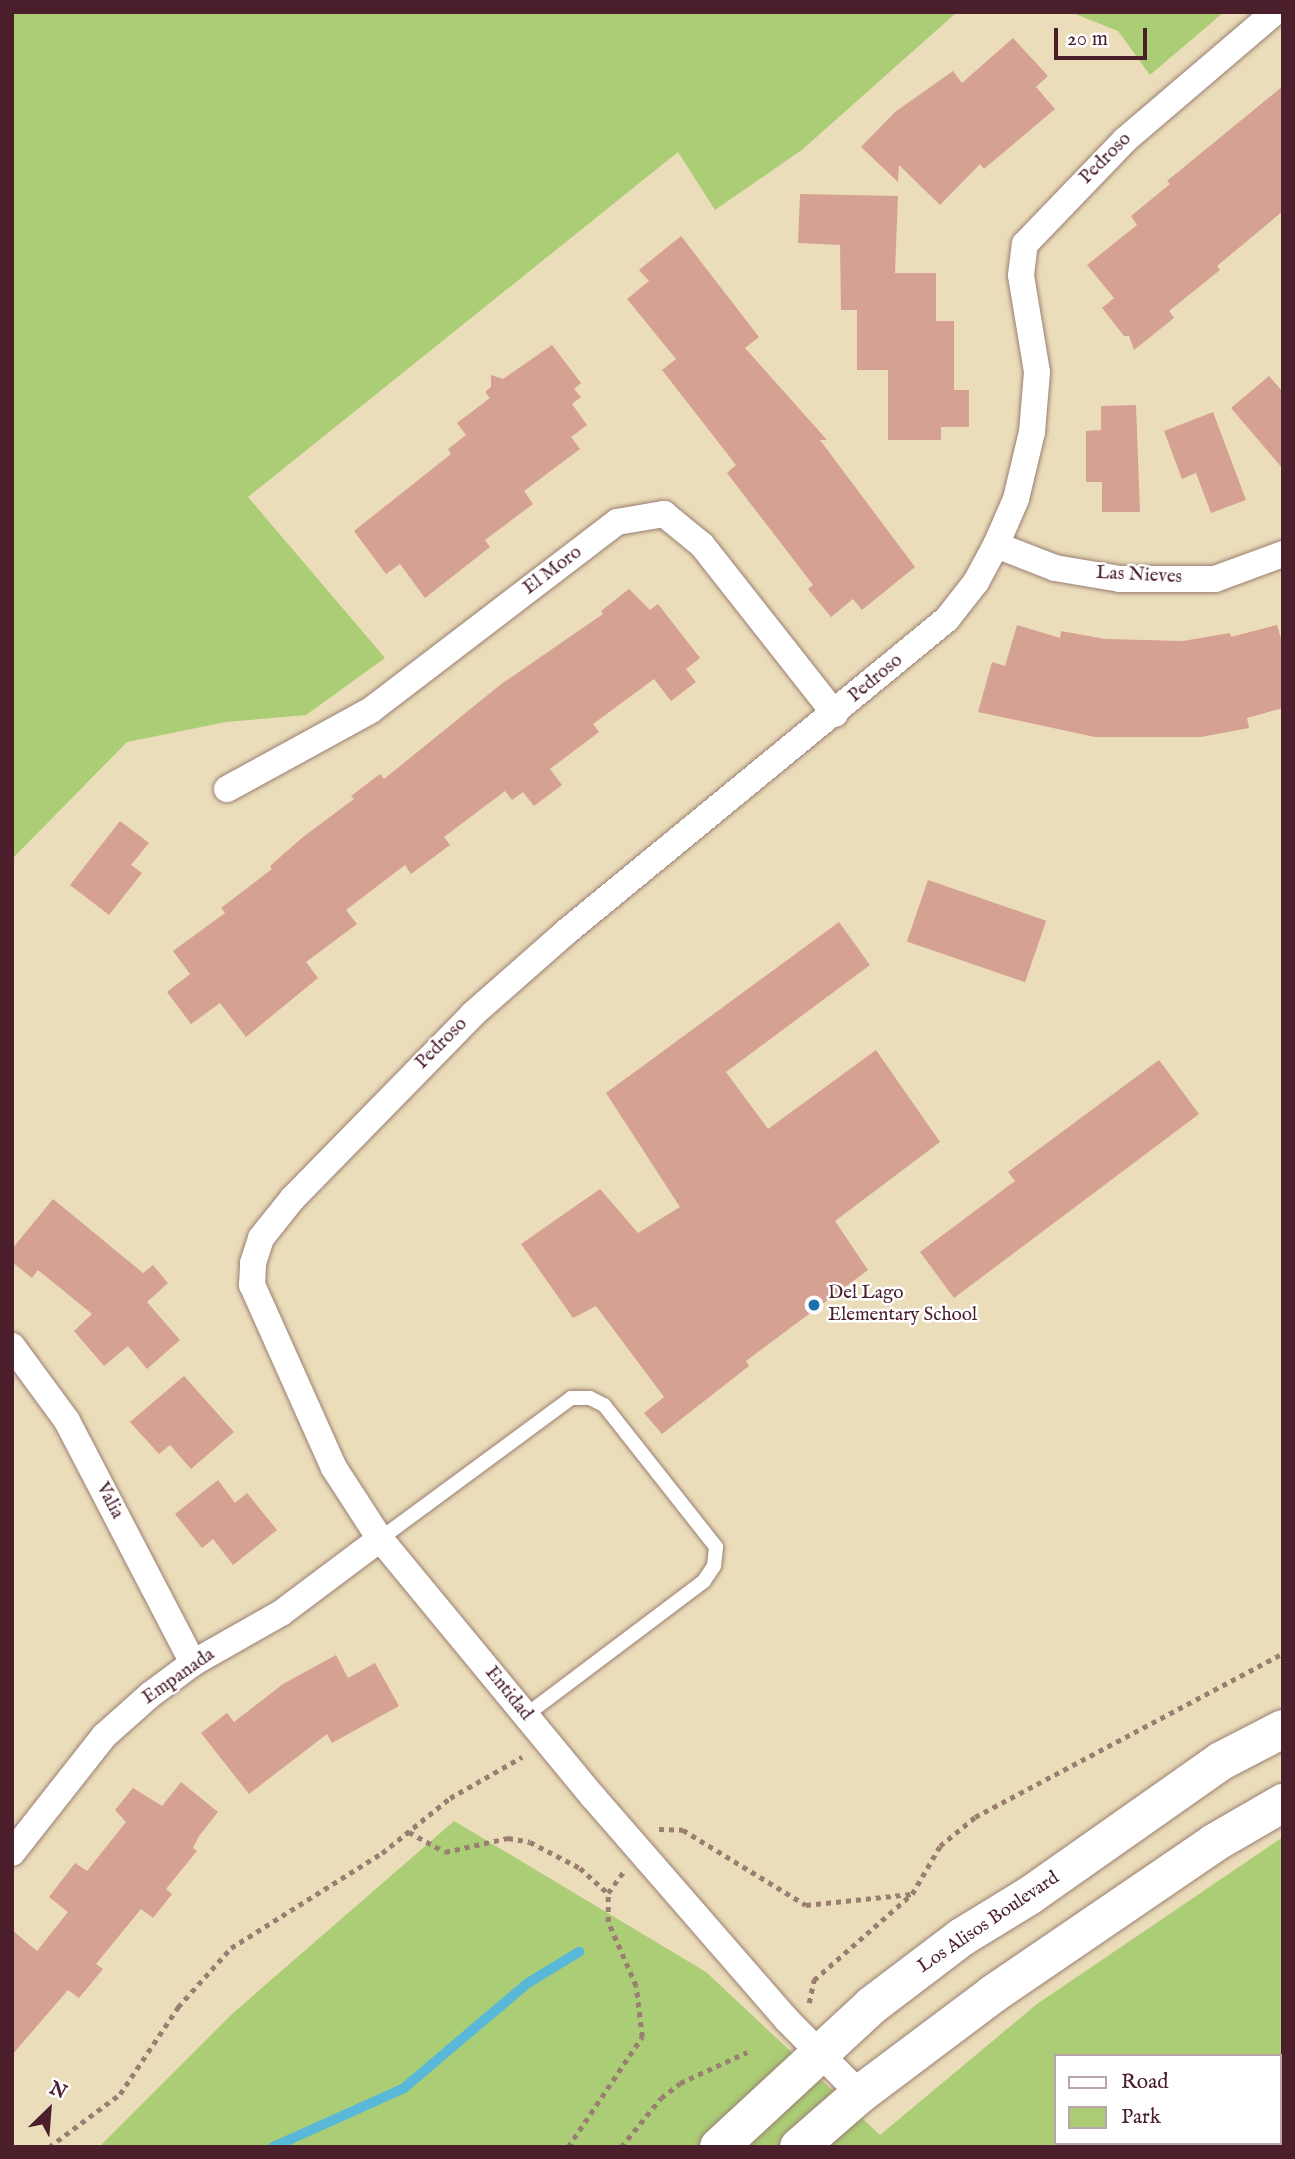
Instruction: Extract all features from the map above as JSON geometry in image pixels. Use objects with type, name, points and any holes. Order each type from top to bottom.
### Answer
[{"type":"main road","name":"Los Alisos Boulevard","points":[[719,2147],[773,2101],[871,2006],[962,1937],[1029,1896],[1221,1761],[1283,1729]]},
{"type":"main road","points":[[799,2147],[860,2094],[1048,1956],[1214,1843],[1283,1803]]},
{"type":"street","name":"Pedroso","points":[[261,1238],[337,1149],[473,1014],[576,923],[835,714],[947,619],[976,582],[996,545],[1016,499],[1032,432],[1037,372],[1021,275],[1025,244],[1125,140],[1275,12]]},
{"type":"street","name":"El Moro","points":[[227,789],[371,710],[617,522],[664,514],[702,545],[835,714]]},
{"type":"street","name":"Las Nieves","points":[[996,545],[1055,568],[1120,579],[1215,579],[1283,554]]},
{"type":"street","name":"Entidad","points":[[261,1238],[253,1263],[253,1285],[334,1468],[380,1539],[545,1740],[820,2053],[860,2094]]},
{"type":"street","name":"Valia","points":[[12,1346],[67,1421],[193,1663]]},
{"type":"street","name":"Empanada","points":[[12,1853],[104,1736],[193,1663],[281,1613],[380,1539]]},
{"type":"lane","points":[[380,1539],[571,1398],[590,1398],[604,1405],[716,1547],[714,1566],[704,1581],[526,1716]]},
{"type":"path","points":[[809,2003],[814,1980],[912,1894],[940,1846],[975,1817],[1283,1653]]},
{"type":"path","points":[[50,2147],[121,2094],[152,2042],[211,1965],[409,1832],[423,1817],[545,1740]]},
{"type":"path","points":[[657,1832],[683,1830],[806,1905],[912,1894]]},
{"type":"path","points":[[409,1832],[444,1852],[508,1838],[530,1842],[580,1868],[608,1893]]},
{"type":"path","points":[[568,2147],[635,2053],[642,2037],[636,1986],[608,1922],[608,1893],[624,1871]]},
{"type":"path","points":[[621,2147],[661,2098],[680,2083],[747,2052]]},
{"type":"green space","points":[[12,12],[957,12],[803,149],[715,210],[678,152],[248,497],[385,658],[306,715],[226,722],[127,742],[12,859]]},
{"type":"green space","points":[[1070,12],[1224,12],[1150,75],[1118,31]]},
{"type":"green space","points":[[454,1821],[706,1972],[880,2135],[1037,2004],[1283,1837],[1283,2147],[99,2147],[232,2014]]},
{"type":"building","points":[[1013,38],[1048,76],[1036,87],[1055,109],[984,169],[980,164],[940,205],[899,165],[898,182],[861,147],[895,112],[953,71],[962,83]]},
{"type":"building","points":[[1283,86],[1283,211],[1217,266],[1220,270],[1169,311],[1174,318],[1134,350],[1129,336],[1124,336],[1102,308],[1114,298],[1087,265],[1137,225],[1131,216],[1170,184],[1167,181]]},
{"type":"building","points":[[800,194],[898,196],[895,273],[936,273],[936,321],[954,321],[954,390],[969,390],[969,427],[941,427],[941,440],[888,440],[888,370],[857,370],[857,310],[841,310],[840,245],[798,243]]},
{"type":"building","points":[[681,236],[759,337],[745,348],[827,440],[820,440],[915,567],[862,610],[853,599],[831,617],[808,589],[813,585],[727,473],[736,465],[662,370],[676,359],[627,299],[649,281],[639,270]]},
{"type":"building","points":[[552,345],[581,383],[574,389],[581,397],[572,404],[587,425],[571,437],[580,449],[524,491],[533,504],[485,540],[490,547],[425,598],[400,564],[386,574],[354,531],[451,454],[448,449],[466,435],[457,423],[490,398],[485,392],[491,387],[491,375],[503,379]]},
{"type":"building","points":[[1269,376],[1283,392],[1283,469],[1231,408]]},
{"type":"building","points":[[1136,405],[1140,512],[1102,512],[1102,482],[1086,482],[1086,431],[1101,430],[1101,406]]},
{"type":"building","points":[[1213,412],[1246,500],[1211,513],[1196,473],[1182,479],[1164,431]]},
{"type":"building","points":[[629,589],[650,610],[658,604],[700,658],[686,669],[696,682],[671,701],[654,679],[593,724],[599,732],[550,769],[562,785],[534,806],[523,792],[512,800],[505,791],[444,837],[450,845],[411,874],[405,865],[346,910],[357,924],[306,962],[318,978],[246,1037],[220,1003],[191,1024],[167,992],[190,974],[173,951],[225,913],[221,908],[272,869],[270,866],[303,837],[354,799],[351,796],[380,774],[384,779],[500,685],[603,614],[601,611]]},
{"type":"building","points":[[1017,625],[1060,638],[1061,631],[1105,639],[1183,641],[1230,633],[1231,637],[1277,625],[1283,645],[1283,708],[1247,718],[1249,728],[1201,737],[1095,737],[978,712],[992,662],[1005,666]]},
{"type":"building","points":[[120,821],[149,843],[131,865],[142,873],[109,915],[70,885]]},
{"type":"building","points":[[928,880],[1046,921],[1025,982],[907,941]]},
{"type":"building","name":"Del Lago Elementary School","points":[[839,922],[870,965],[726,1072],[768,1129],[876,1050],[940,1142],[835,1221],[868,1270],[746,1361],[749,1366],[662,1434],[644,1413],[664,1397],[596,1306],[573,1318],[521,1244],[600,1189],[638,1233],[680,1207],[606,1093]]},
{"type":"building","points":[[1159,1060],[1199,1114],[954,1298],[920,1252],[1015,1181],[1008,1172]]},
{"type":"building","points":[[53,1199],[143,1273],[153,1265],[168,1283],[147,1302],[180,1340],[147,1369],[128,1346],[104,1366],[74,1331],[92,1314],[38,1270],[32,1278],[12,1262],[12,1249]]},
{"type":"building","points":[[184,1376],[234,1432],[191,1469],[170,1445],[159,1454],[130,1422]]},
{"type":"building","points":[[218,1480],[235,1503],[247,1493],[277,1530],[233,1565],[213,1539],[202,1548],[175,1514]]},
{"type":"building","points":[[336,1655],[348,1678],[375,1663],[399,1706],[332,1743],[327,1734],[249,1794],[201,1733],[227,1713],[234,1722],[283,1684]]},
{"type":"building","points":[[181,1782],[218,1812],[199,1836],[193,1848],[197,1851],[166,1889],[172,1894],[153,1918],[141,1909],[96,1964],[103,1969],[79,1998],[68,1990],[12,2055],[12,1930],[37,1951],[68,1912],[49,1897],[75,1863],[87,1871],[126,1822],[115,1810],[133,1788],[162,1806]]},
{"type":"waterway","points":[[273,2147],[404,2088],[528,1983],[579,1952]]},
{"type":"place","name":"Del Lago Elementary School","points":[[814,1305]]}]
